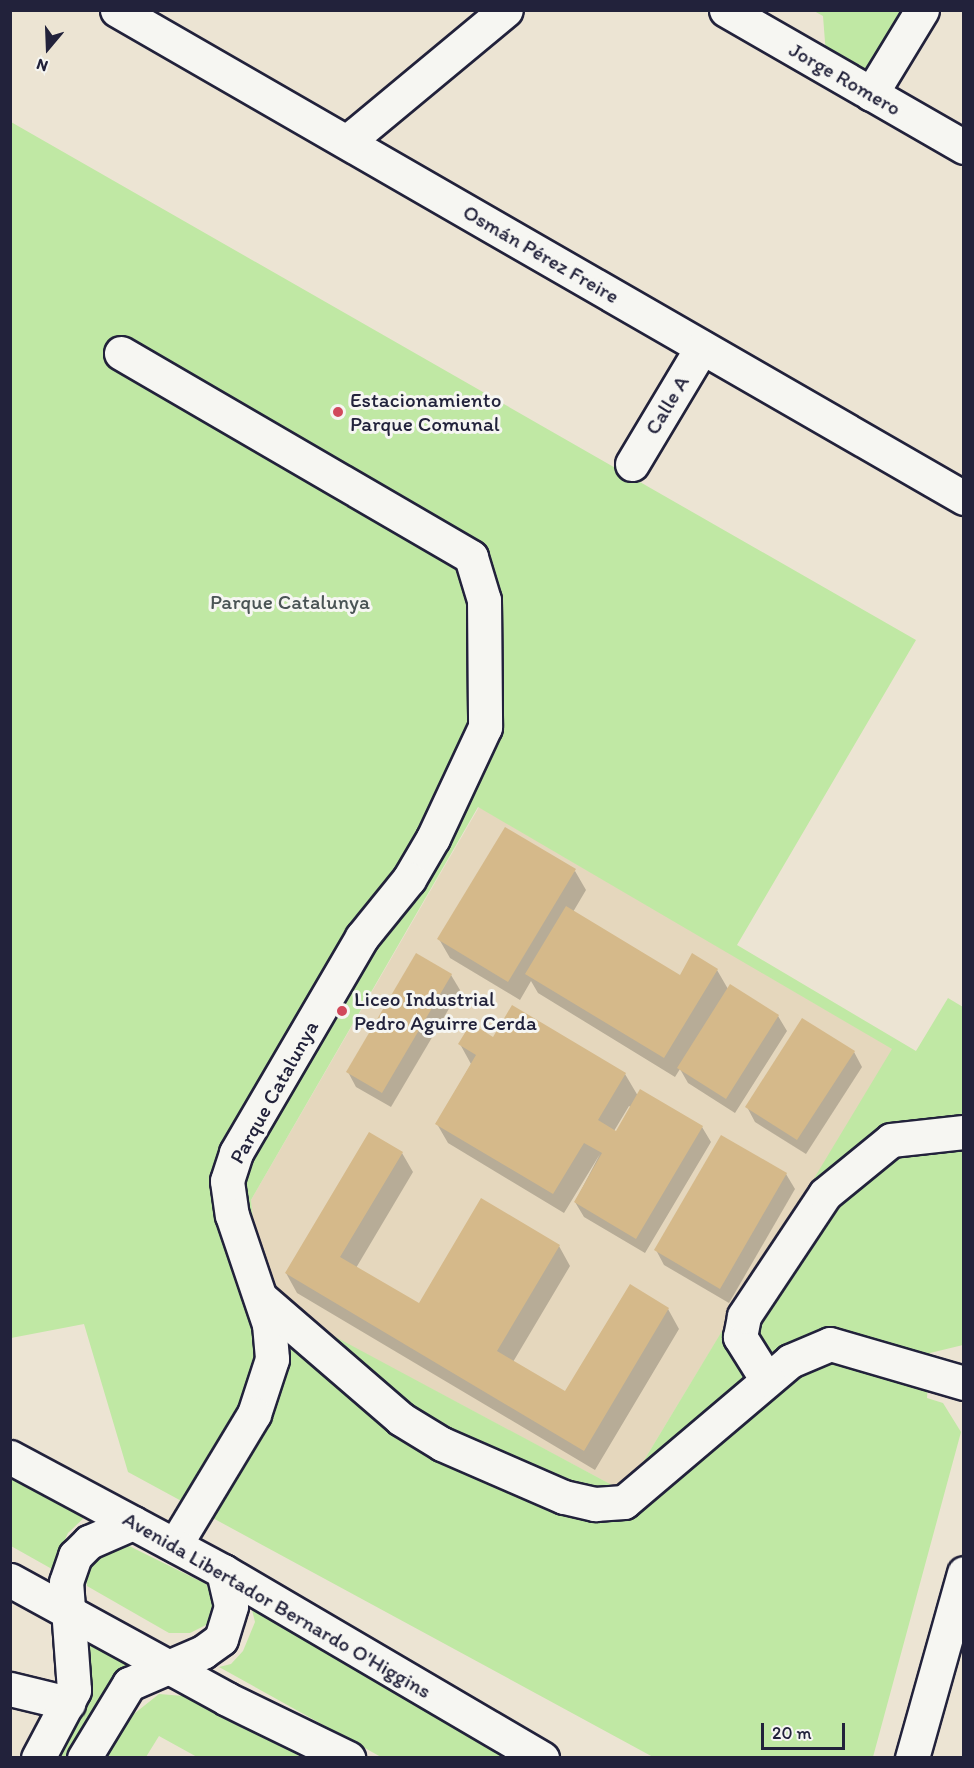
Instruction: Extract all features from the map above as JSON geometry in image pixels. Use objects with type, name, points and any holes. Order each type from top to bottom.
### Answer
[{"type":"main road","name":"Osmán Pérez Freire","points":[[117,10],[702,347],[961,492]]},
{"type":"main road","points":[[348,141],[506,10]]},
{"type":"main road","name":"Jorge Romero","points":[[726,10],[963,147]]},
{"type":"main road","points":[[871,94],[922,10]]},
{"type":"main road","name":"Calle A","points":[[632,464],[702,347]]},
{"type":"main road","name":"Parque Catalunya","points":[[121,353],[471,557],[484,600],[485,727],[433,838],[409,879],[362,936],[236,1153],[227,1181],[232,1215],[261,1298],[273,1342],[262,1397],[175,1545]]},
{"type":"main road","points":[[767,1380],[741,1337],[744,1316],[825,1194],[891,1140],[963,1132]]},
{"type":"main road","points":[[261,1298],[401,1419],[442,1444],[564,1497],[595,1504],[624,1502],[790,1361],[830,1344],[963,1383]]},
{"type":"main road","name":"Avenida Libertador Bernardo O'Higgins","points":[[10,1457],[223,1571],[542,1758]]},
{"type":"main road","points":[[38,1758],[68,1703],[75,1655],[67,1612],[66,1582],[75,1556],[89,1542],[133,1523]]},
{"type":"main road","points":[[84,1758],[129,1684],[168,1667],[221,1639],[231,1606],[223,1571]]},
{"type":"main road","points":[[912,1758],[963,1574]]},
{"type":"main road","points":[[11,1584],[344,1757]]},
{"type":"main road","points":[[10,1689],[68,1703]]},
{"type":"shaded area","points":[[479,807],[893,1049],[625,1492],[261,1298],[251,1200]]},
{"type":"green space","points":[[814,11],[905,11],[864,71],[826,55],[823,16]]},
{"type":"green space","name":"Parque Catalunya","points":[[11,122],[916,640],[737,945],[916,1051],[948,998],[963,1007],[963,1345],[930,1353],[927,1398],[943,1403],[961,1432],[873,1757],[653,1757],[128,1472],[84,1324],[11,1338]],"holes":[[[478,807],[892,1049],[625,1492],[261,1297],[251,1200]]]},
{"type":"green space","points":[[11,1471],[88,1514],[68,1533],[58,1555],[59,1573],[11,1546]]},
{"type":"green space","points":[[117,1540],[206,1584],[214,1598],[208,1624],[190,1633],[169,1633],[87,1586],[84,1557]]},
{"type":"green space","points":[[251,1606],[527,1757],[381,1757],[219,1667],[231,1664],[243,1651],[255,1622]]},
{"type":"green space","points":[[88,1639],[144,1671],[104,1702],[130,1717],[159,1694],[196,1697],[301,1757],[197,1757],[159,1736],[146,1757],[52,1758],[89,1686]]},
{"type":"building","points":[[505,827],[576,869],[508,982],[437,939]]},
{"type":"building","points":[[566,906],[680,975],[692,953],[718,969],[664,1058],[525,974]]},
{"type":"building","points":[[416,953],[452,974],[382,1093],[346,1072]]},
{"type":"building","points":[[730,984],[779,1015],[726,1099],[677,1068]]},
{"type":"building","points":[[512,1005],[626,1073],[598,1120],[616,1131],[640,1089],[703,1126],[636,1239],[574,1202],[602,1153],[584,1143],[553,1194],[435,1124],[476,1055],[458,1044],[471,1023],[493,1037]]},
{"type":"building","points":[[802,1018],[855,1051],[797,1140],[745,1107]]},
{"type":"building","points":[[369,1132],[403,1152],[340,1257],[419,1303],[481,1198],[560,1245],[497,1351],[565,1391],[630,1284],[669,1308],[584,1451],[285,1273]]},
{"type":"building","points":[[721,1135],[787,1173],[720,1289],[654,1250]]},
{"type":"place","name":"Estacionamiento Parque Comunal","points":[[338,412]]},
{"type":"place","name":"Liceo Industrial Pedro Aguirre Cerda","points":[[342,1011]]}]
